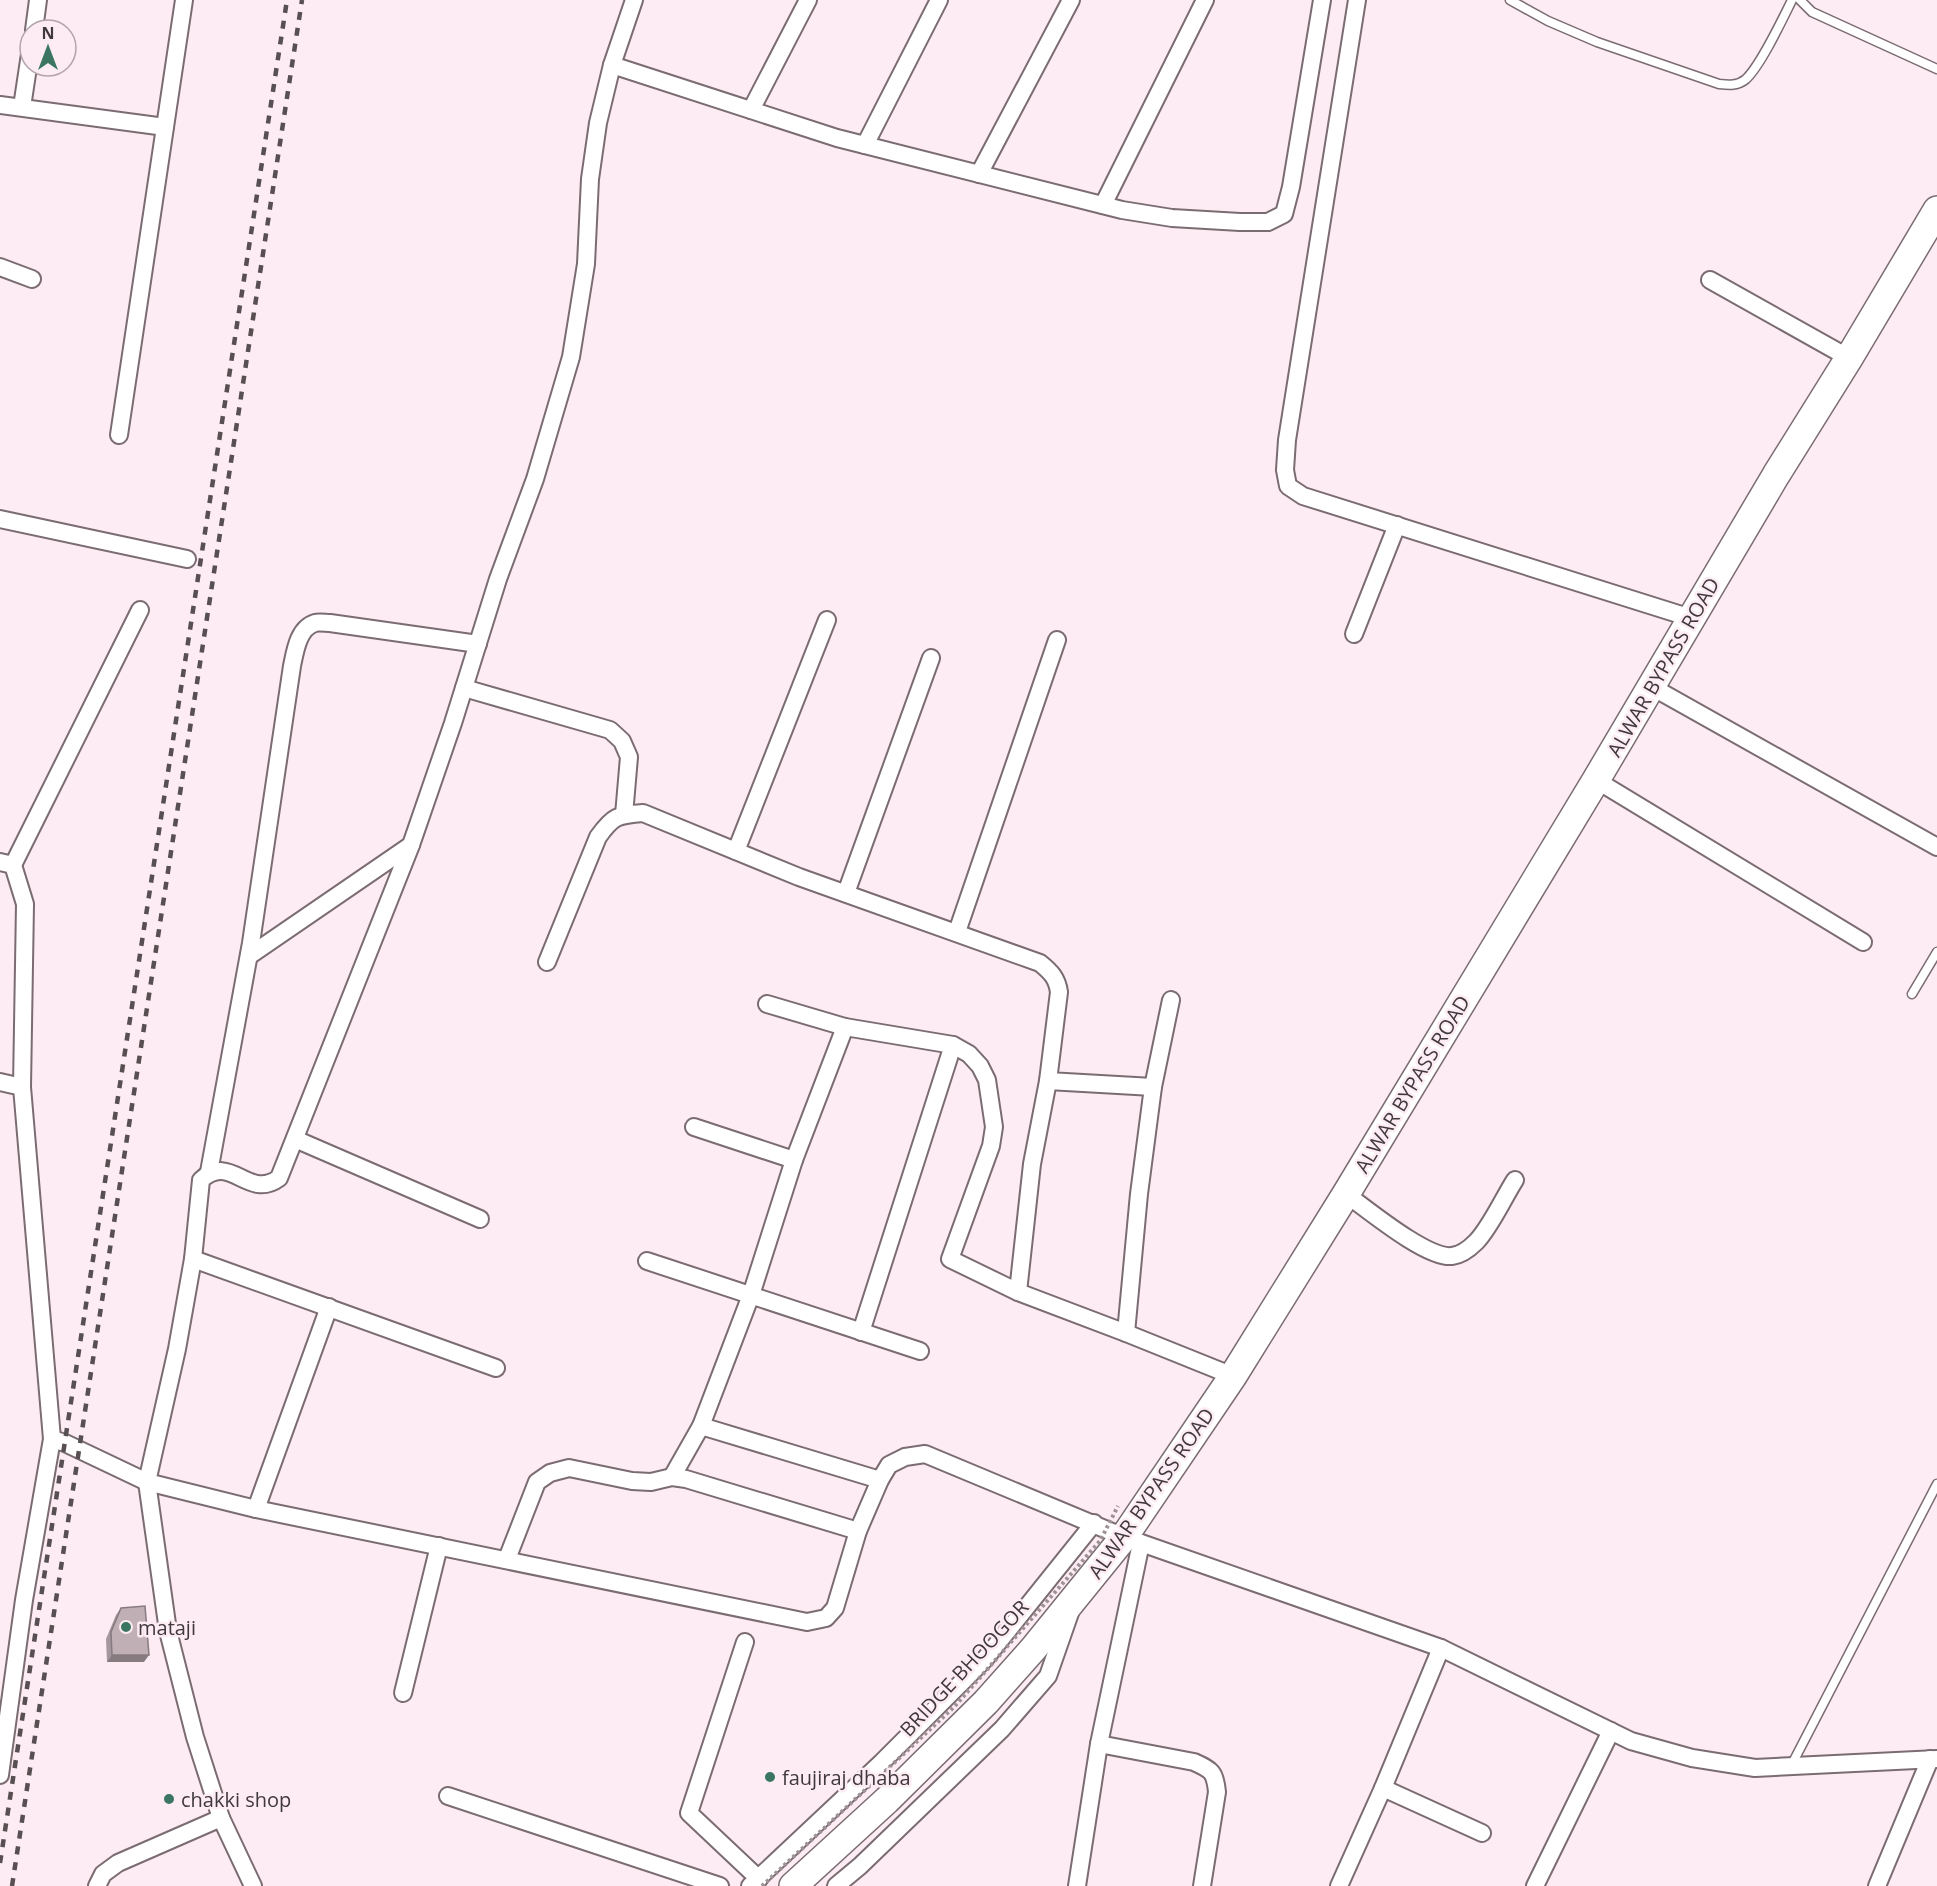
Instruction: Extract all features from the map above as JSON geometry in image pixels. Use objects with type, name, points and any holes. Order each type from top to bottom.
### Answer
[{"type":"highway","name":"ALWAR BYPASS ROAD","points":[[793,1886],[887,1800],[986,1702],[1076,1597],[1132,1540],[1346,1194],[1652,687],[1776,474],[1849,358],[1937,210]]},
{"type":"street","points":[[36,18],[38,0]]},
{"type":"street","points":[[119,435],[184,0]]},
{"type":"street","points":[[209,1172],[221,1170],[258,1185],[269,1185],[279,1178],[411,845],[498,579],[535,479],[571,357],[586,264],[590,179],[598,123],[612,65],[634,0]]},
{"type":"street","points":[[751,110],[808,0]]},
{"type":"street","points":[[865,145],[939,0]]},
{"type":"street","points":[[979,174],[1071,0]]},
{"type":"street","points":[[1103,205],[1205,0]]},
{"type":"street","points":[[612,65],[837,138],[1103,205],[1172,218],[1268,222],[1284,214],[1293,175],[1322,0]]},
{"type":"street","points":[[1357,0],[1287,440],[1285,470],[1288,486],[1303,496],[1691,618]]},
{"type":"street","points":[[22,107],[26,78]]},
{"type":"street","points":[[0,105],[165,127]]},
{"type":"street","points":[[0,267],[32,279]]},
{"type":"street","points":[[1710,280],[1849,358]]},
{"type":"street","points":[[0,519],[187,559]]},
{"type":"street","points":[[1354,634],[1397,525]]},
{"type":"street","points":[[0,1775],[24,1599],[52,1439],[22,1087],[25,904],[6,863],[140,610]]},
{"type":"street","points":[[736,851],[827,620]]},
{"type":"street","points":[[253,1886],[221,1818],[195,1737],[168,1632],[147,1482],[177,1349],[193,1258],[201,1180],[209,1172],[249,956],[292,666],[297,644],[305,630],[315,623],[330,623],[478,644]]},
{"type":"street","points":[[957,932],[1057,640]]},
{"type":"street","points":[[846,893],[931,658]]},
{"type":"street","points":[[1652,687],[1937,847]]},
{"type":"street","points":[[464,688],[610,730],[622,741],[630,757],[624,815]]},
{"type":"street","points":[[1596,780],[1863,942]]},
{"type":"street","points":[[547,962],[598,837],[610,821],[624,815],[644,813],[799,877],[1040,963],[1058,982],[1059,992],[1048,1081],[1032,1164],[1018,1292]]},
{"type":"street","points":[[249,956],[411,845]]},
{"type":"street","points":[[1126,1333],[1139,1194],[1153,1087],[1171,1000]]},
{"type":"street","points":[[767,1004],[845,1028],[953,1045],[969,1054],[980,1066],[987,1080],[994,1126],[991,1146],[950,1259],[1018,1292],[1233,1376]]},
{"type":"street","points":[[672,1477],[701,1426],[751,1295],[794,1160],[845,1028]]},
{"type":"street","points":[[861,1332],[953,1045]]},
{"type":"street","points":[[1048,1081],[1153,1087]]},
{"type":"street","points":[[0,1082],[22,1087]]},
{"type":"street","points":[[694,1126],[794,1160]]},
{"type":"street","points":[[295,1139],[480,1219]]},
{"type":"street","points":[[1346,1194],[1407,1238],[1436,1253],[1452,1256],[1467,1250],[1478,1240],[1515,1180]]},
{"type":"street","points":[[193,1258],[496,1368]]},
{"type":"street","points":[[646,1261],[920,1351]]},
{"type":"street","points":[[256,1509],[329,1307]]},
{"type":"street","points":[[701,1426],[880,1480]]},
{"type":"street","points":[[52,1439],[147,1482],[256,1509],[807,1622],[826,1618],[835,1608],[858,1531],[880,1480],[890,1465],[905,1457],[925,1454],[1132,1540],[1441,1648],[1632,1741],[1692,1758],[1755,1768],[1934,1759],[1877,1886]]},
{"type":"street","points":[[507,1559],[537,1482],[550,1473],[569,1468],[632,1481],[651,1482],[672,1477],[686,1479],[858,1531]]},
{"type":"street","points":[[745,1642],[689,1813],[757,1884],[985,1659],[1094,1523]]},
{"type":"street","points":[[1077,1886],[1132,1540]]},
{"type":"street","points":[[403,1693],[439,1546]]},
{"type":"street","points":[[836,1886],[860,1866],[1002,1729],[1048,1676],[1076,1597]]},
{"type":"street","points":[[1339,1886],[1383,1788],[1441,1648]]},
{"type":"street","points":[[1535,1886],[1611,1731]]},
{"type":"street","points":[[1099,1744],[1194,1762],[1209,1769],[1216,1778],[1217,1792],[1202,1886]]},
{"type":"street","points":[[1383,1788],[1482,1833]]},
{"type":"street","points":[[448,1796],[720,1886]]},
{"type":"street","points":[[97,1886],[103,1874],[118,1863],[221,1818]]},
{"type":"lane","points":[[1510,0],[1597,42],[1719,84],[1735,85],[1746,80],[1792,0]]},
{"type":"lane","points":[[1800,0],[1812,12],[1937,69]]},
{"type":"lane","points":[[1912,994],[1937,952]]},
{"type":"lane","points":[[1791,1766],[1937,1484]]},
{"type":"path","name":"BRIDGE BHOOGOR","points":[[757,1884],[954,1707],[1100,1541],[1118,1506]]},
{"type":"building","name":"mataji","points":[[145,1606],[149,1655],[112,1655],[111,1632],[121,1608]]},
{"type":"railway","points":[[0,1863],[287,0]]},
{"type":"railway","points":[[12,1886],[302,0]]},
{"type":"place","name":"mataji","points":[[126,1627]]},
{"type":"place","name":"faujiraj dhaba","points":[[770,1777]]},
{"type":"place","name":"chakki shop","points":[[169,1799]]}]
